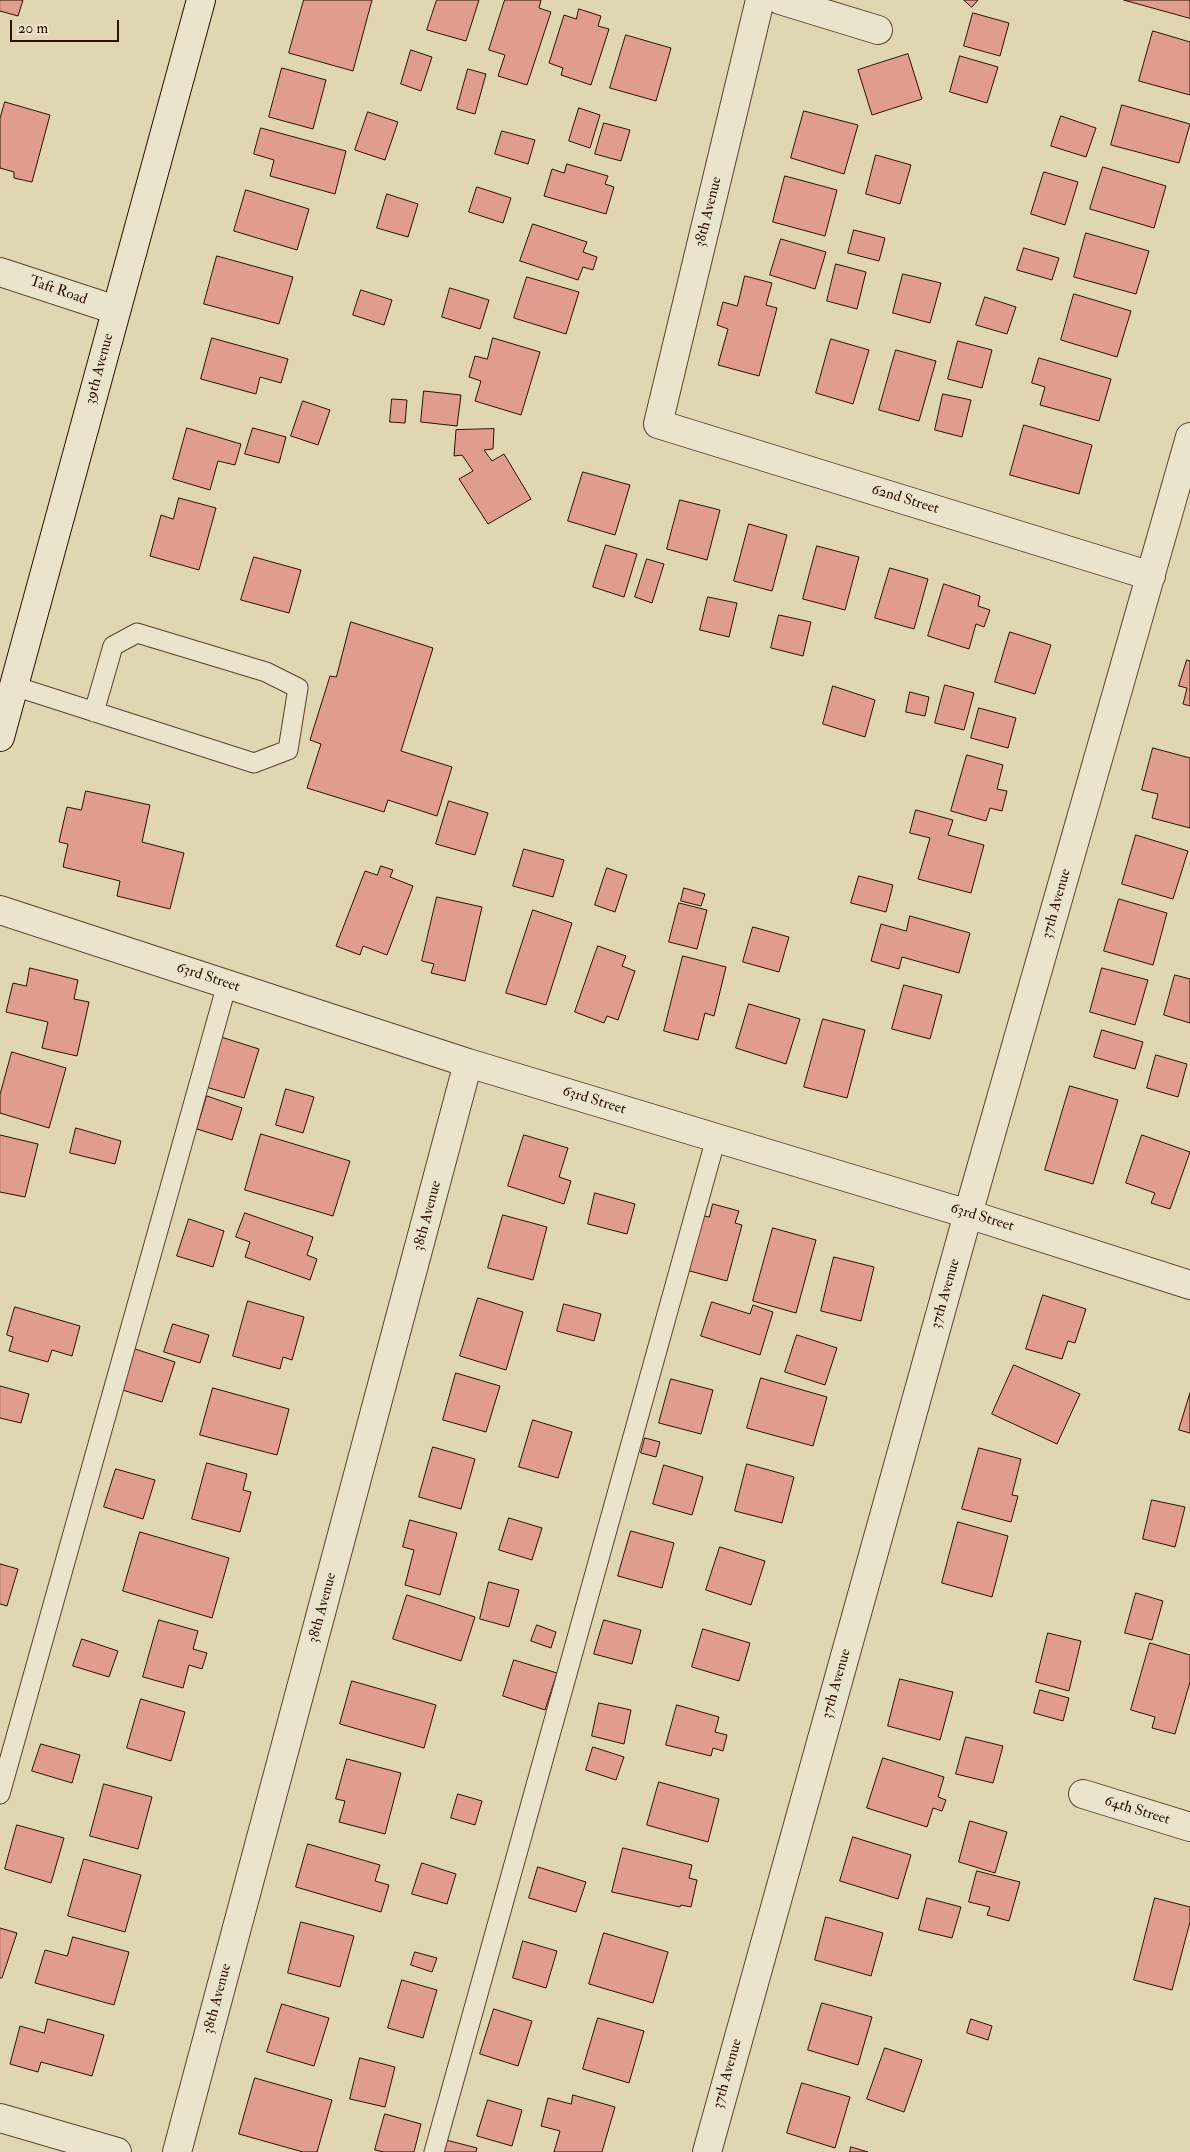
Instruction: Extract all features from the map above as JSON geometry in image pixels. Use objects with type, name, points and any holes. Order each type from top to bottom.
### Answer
[{"type":"street","name":"39th Avenue","points":[[0,738],[201,0]]},
{"type":"street","name":"38th Avenue","points":[[658,424],[760,0]]},
{"type":"street","points":[[780,0],[878,30]]},
{"type":"street","name":"Taft Road","points":[[0,272],[116,310]]},
{"type":"street","name":"62nd Street","points":[[658,424],[1151,576]]},
{"type":"street","name":"37th Avenue","points":[[707,2152],[968,1214],[1190,437]]},
{"type":"street","name":"63rd Street","points":[[0,910],[468,1063],[968,1214],[1190,1285]]},
{"type":"street","name":"38th Avenue","points":[[177,2152],[468,1063]]},
{"type":"street","name":"64th Street","points":[[1083,1794],[1190,1827]]},
{"type":"street","points":[[0,2118],[118,2152]]},
{"type":"lane","points":[[14,686],[94,712],[254,763],[288,750],[298,688],[266,672],[137,633],[113,646],[94,712]]},
{"type":"lane","points":[[0,1794],[227,984]]},
{"type":"lane","points":[[434,2152],[716,1138]]},
{"type":"building","points":[[0,0],[23,0],[18,16],[0,11]]},
{"type":"building","points":[[304,0],[372,0],[353,71],[289,53]]},
{"type":"building","points":[[437,0],[479,0],[466,41],[427,30]]},
{"type":"building","points":[[505,0],[541,0],[539,8],[551,12],[527,85],[498,76],[505,55],[489,50]]},
{"type":"building","points":[[964,0],[978,0],[972,7]]},
{"type":"building","points":[[1124,0],[1190,0],[1190,18]]},
{"type":"building","points":[[579,9],[601,16],[598,26],[609,29],[591,85],[561,75],[563,68],[549,63],[564,15],[576,19]]},
{"type":"building","points":[[973,13],[1009,23],[1000,56],[964,46]]},
{"type":"building","points":[[1153,31],[1190,42],[1190,95],[1139,81]]},
{"type":"building","points":[[626,35],[671,48],[656,101],[610,88]]},
{"type":"building","points":[[411,50],[432,57],[421,91],[401,84]]},
{"type":"building","points":[[908,54],[922,99],[872,115],[858,70]]},
{"type":"building","points":[[960,56],[998,67],[987,103],[950,92]]},
{"type":"building","points":[[282,68],[326,80],[313,129],[269,117]]},
{"type":"building","points":[[468,69],[486,74],[475,114],[457,109]]},
{"type":"building","points":[[5,102],[50,115],[32,182],[14,178],[14,172],[0,168],[0,119]]},
{"type":"building","points":[[1122,105],[1190,124],[1179,163],[1111,145]]},
{"type":"building","points":[[579,108],[600,115],[590,148],[569,141]]},
{"type":"building","points":[[804,111],[858,125],[844,174],[791,158]]},
{"type":"building","points":[[368,112],[398,122],[385,160],[355,150]]},
{"type":"building","points":[[1061,116],[1096,128],[1086,157],[1051,146]]},
{"type":"building","points":[[604,123],[630,130],[621,161],[595,154]]},
{"type":"building","points":[[261,128],[346,151],[335,194],[270,176],[274,160],[254,154]]},
{"type":"building","points":[[502,131],[535,140],[528,164],[495,154]]},
{"type":"building","points":[[876,155],[911,165],[900,204],[866,194]]},
{"type":"building","points":[[567,164],[608,176],[605,184],[614,187],[606,214],[544,196],[552,169],[564,173]]},
{"type":"building","points":[[1103,167],[1166,186],[1154,228],[1090,209]]},
{"type":"building","points":[[1044,172],[1078,182],[1065,225],[1031,214]]},
{"type":"building","points":[[785,176],[837,190],[825,236],[773,222]]},
{"type":"building","points":[[477,187],[511,198],[503,223],[469,212]]},
{"type":"building","points":[[246,190],[309,209],[297,250],[234,231]]},
{"type":"building","points":[[387,194],[418,204],[408,237],[377,228]]},
{"type":"building","points":[[533,224],[587,242],[583,252],[597,257],[593,270],[583,267],[578,280],[520,261]]},
{"type":"building","points":[[854,230],[885,238],[879,261],[848,253]]},
{"type":"building","points":[[1086,233],[1149,251],[1136,294],[1074,277]]},
{"type":"building","points":[[781,239],[826,252],[815,289],[770,275]]},
{"type":"building","points":[[1024,248],[1059,258],[1052,280],[1017,270]]},
{"type":"building","points":[[217,256],[293,277],[279,324],[204,304]]},
{"type":"building","points":[[836,264],[866,272],[857,309],[827,301]]},
{"type":"building","points":[[903,274],[941,283],[930,323],[893,313]]},
{"type":"building","points":[[745,276],[772,283],[766,305],[777,308],[759,376],[718,365],[728,329],[717,325],[723,302],[737,306]]},
{"type":"building","points":[[527,277],[579,292],[566,334],[514,318]]},
{"type":"building","points":[[450,288],[489,300],[480,329],[442,317]]},
{"type":"building","points":[[361,290],[392,300],[384,325],[353,315]]},
{"type":"building","points":[[1074,294],[1131,311],[1117,357],[1061,340]]},
{"type":"building","points":[[985,297],[1016,307],[1007,334],[976,325]]},
{"type":"building","points":[[212,338],[288,359],[281,383],[260,377],[256,394],[201,379]]},
{"type":"building","points":[[493,338],[540,352],[521,415],[475,401],[481,381],[469,377],[475,356],[487,359]]},
{"type":"building","points":[[831,339],[869,350],[853,404],[816,393]]},
{"type":"building","points":[[958,341],[992,350],[982,388],[948,379]]},
{"type":"building","points":[[896,350],[936,361],[919,421],[879,410]]},
{"type":"building","points":[[1039,358],[1111,379],[1099,421],[1040,405],[1045,387],[1032,383]]},
{"type":"building","points":[[424,391],[461,395],[457,426],[421,422]]},
{"type":"building","points":[[943,394],[971,400],[962,437],[935,430]]},
{"type":"building","points":[[392,399],[407,400],[405,423],[390,422]]},
{"type":"building","points":[[303,401],[330,410],[318,445],[291,436]]},
{"type":"building","points":[[1024,425],[1092,445],[1079,494],[1010,475]]},
{"type":"building","points":[[187,428],[241,444],[235,465],[218,461],[210,490],[173,479]]},
{"type":"building","points":[[253,428],[286,437],[279,463],[245,454]]},
{"type":"building","points":[[494,429],[493,449],[484,450],[492,461],[504,454],[531,499],[488,524],[459,479],[473,471],[462,455],[454,456],[456,430]]},
{"type":"building","points":[[583,472],[630,485],[615,535],[568,521]]},
{"type":"building","points":[[179,498],[216,508],[199,570],[150,556],[161,515],[173,519]]},
{"type":"building","points":[[680,500],[720,510],[707,560],[667,549]]},
{"type":"building","points":[[749,524],[787,535],[772,591],[734,581]]},
{"type":"building","points":[[606,545],[637,554],[624,597],[593,587]]},
{"type":"building","points":[[817,546],[859,557],[845,610],[803,599]]},
{"type":"building","points":[[254,557],[301,570],[289,613],[241,600]]},
{"type":"building","points":[[647,559],[664,564],[652,603],[635,597]]},
{"type":"building","points":[[890,568],[928,579],[914,629],[875,618]]},
{"type":"building","points":[[944,584],[980,596],[978,606],[990,610],[984,627],[976,624],[969,649],[928,636]]},
{"type":"building","points":[[708,597],[737,603],[729,637],[700,630]]},
{"type":"building","points":[[779,615],[811,622],[803,656],[771,648]]},
{"type":"building","points":[[351,622],[433,648],[401,751],[452,767],[437,816],[388,800],[384,812],[307,788],[321,744],[310,740],[330,676],[336,677]]},
{"type":"building","points":[[1010,632],[1051,645],[1035,694],[995,682]]},
{"type":"building","points":[[1187,660],[1190,661],[1190,706],[1183,704],[1187,688],[1179,686]]},
{"type":"building","points":[[945,685],[974,693],[964,730],[935,723]]},
{"type":"building","points":[[833,686],[875,700],[865,737],[823,724]]},
{"type":"building","points":[[910,692],[929,697],[925,716],[906,712]]},
{"type":"building","points":[[979,708],[1016,718],[1008,748],[971,738]]},
{"type":"building","points":[[1153,748],[1190,758],[1190,828],[1152,818],[1158,794],[1142,790]]},
{"type":"building","points":[[967,755],[1003,765],[997,789],[1007,791],[1002,811],[990,808],[986,821],[951,811]]},
{"type":"building","points":[[86,791],[150,805],[142,842],[184,853],[170,909],[117,896],[120,881],[63,867],[68,844],[59,842],[67,807],[81,810]]},
{"type":"building","points":[[449,801],[488,813],[475,855],[436,844]]},
{"type":"building","points":[[916,810],[953,820],[948,835],[984,845],[971,893],[918,879],[930,838],[910,833]]},
{"type":"building","points":[[1136,835],[1188,851],[1173,899],[1122,884]]},
{"type":"building","points":[[524,849],[564,860],[553,897],[513,886]]},
{"type":"building","points":[[381,866],[393,870],[390,877],[413,886],[387,955],[363,946],[360,955],[336,946],[365,871],[377,875]]},
{"type":"building","points":[[607,868],[627,875],[615,912],[595,905]]},
{"type":"building","points":[[859,876],[893,885],[886,912],[851,903]]},
{"type":"building","points":[[684,888],[705,894],[701,906],[681,901]]},
{"type":"building","points":[[437,897],[482,907],[465,981],[431,973],[434,964],[422,961]]},
{"type":"building","points":[[1119,899],[1167,913],[1153,965],[1104,951]]},
{"type":"building","points":[[679,903],[707,910],[697,949],[669,942]]},
{"type":"building","points":[[533,910],[572,923],[546,1005],[506,993]]},
{"type":"building","points":[[910,916],[970,933],[959,973],[902,957],[899,969],[871,961],[881,924],[906,931]]},
{"type":"building","points":[[753,927],[789,937],[779,972],[743,962]]},
{"type":"building","points":[[598,946],[626,956],[622,966],[635,971],[618,1020],[607,1016],[604,1023],[575,1012]]},
{"type":"building","points":[[683,956],[726,967],[714,1016],[705,1013],[698,1040],[664,1031]]},
{"type":"building","points":[[30,968],[78,980],[74,999],[89,1002],[77,1056],[42,1048],[48,1022],[6,1012],[13,983],[26,986]]},
{"type":"building","points":[[1102,968],[1148,980],[1135,1025],[1090,1012]]},
{"type":"building","points":[[1175,975],[1190,979],[1190,1023],[1164,1015]]},
{"type":"building","points":[[904,985],[942,995],[930,1039],[892,1029]]},
{"type":"building","points":[[749,1004],[800,1019],[786,1064],[736,1048]]},
{"type":"building","points":[[823,1019],[865,1030],[847,1098],[804,1087]]},
{"type":"building","points":[[1102,1030],[1143,1042],[1135,1069],[1094,1057]]},
{"type":"building","points":[[221,1037],[259,1049],[244,1098],[206,1087]]},
{"type":"building","points":[[12,1052],[66,1068],[49,1128],[0,1113],[0,1095]]},
{"type":"building","points":[[1156,1055],[1187,1064],[1178,1097],[1147,1088]]},
{"type":"building","points":[[1070,1086],[1118,1100],[1093,1184],[1045,1170]]},
{"type":"building","points":[[286,1089],[314,1097],[303,1133],[276,1125]]},
{"type":"building","points":[[207,1096],[242,1108],[232,1140],[197,1129]]},
{"type":"building","points":[[76,1128],[121,1141],[115,1164],[70,1153]]},
{"type":"building","points":[[261,1134],[350,1161],[333,1216],[245,1190]]},
{"type":"building","points":[[0,1135],[38,1144],[25,1197],[0,1192]]},
{"type":"building","points":[[524,1135],[568,1148],[559,1177],[571,1181],[564,1204],[508,1186]]},
{"type":"building","points":[[1142,1135],[1190,1152],[1170,1209],[1151,1203],[1155,1193],[1126,1183]]},
{"type":"building","points":[[595,1193],[635,1204],[627,1234],[588,1224]]},
{"type":"building","points":[[713,1204],[739,1211],[735,1223],[742,1225],[727,1281],[686,1270],[700,1215],[709,1217]]},
{"type":"building","points":[[245,1213],[313,1237],[307,1255],[317,1259],[310,1280],[245,1257],[250,1242],[236,1237]]},
{"type":"building","points":[[503,1215],[547,1227],[533,1280],[488,1268]]},
{"type":"building","points":[[189,1219],[224,1231],[213,1267],[177,1256]]},
{"type":"building","points":[[773,1228],[816,1240],[796,1313],[753,1301]]},
{"type":"building","points":[[834,1257],[874,1267],[861,1321],[821,1311]]},
{"type":"building","points":[[1043,1295],[1086,1309],[1075,1343],[1068,1341],[1062,1359],[1026,1349]]},
{"type":"building","points":[[478,1298],[523,1312],[506,1370],[460,1356]]},
{"type":"building","points":[[248,1301],[304,1317],[292,1360],[283,1357],[280,1369],[233,1356]]},
{"type":"building","points":[[712,1302],[750,1314],[753,1305],[773,1312],[760,1355],[701,1336]]},
{"type":"building","points":[[564,1304],[601,1314],[594,1341],[557,1331]]},
{"type":"building","points":[[15,1307],[80,1326],[72,1356],[52,1350],[48,1362],[9,1351],[13,1337],[7,1335]]},
{"type":"building","points":[[173,1324],[209,1335],[200,1363],[164,1352]]},
{"type":"building","points":[[797,1335],[837,1348],[825,1385],[785,1372]]},
{"type":"building","points":[[132,1348],[175,1362],[162,1402],[119,1389]]},
{"type":"building","points":[[1014,1365],[1080,1394],[1057,1444],[992,1414]]},
{"type":"building","points":[[456,1373],[500,1386],[486,1432],[443,1420]]},
{"type":"building","points":[[761,1378],[827,1397],[813,1446],[747,1428]]},
{"type":"building","points":[[671,1379],[713,1390],[701,1434],[659,1423]]},
{"type":"building","points":[[0,1386],[29,1394],[21,1423],[0,1418]]},
{"type":"building","points":[[213,1388],[289,1409],[277,1455],[200,1435]]},
{"type":"building","points":[[1190,1393],[1190,1433],[1179,1430]]},
{"type":"building","points":[[533,1420],[572,1432],[558,1478],[519,1467]]},
{"type":"building","points":[[645,1438],[660,1442],[656,1457],[641,1453]]},
{"type":"building","points":[[433,1447],[475,1459],[461,1509],[419,1497]]},
{"type":"building","points":[[979,1448],[1021,1459],[1012,1495],[1018,1496],[1011,1522],[962,1509]]},
{"type":"building","points":[[207,1463],[247,1474],[243,1490],[251,1492],[240,1532],[192,1519]]},
{"type":"building","points":[[747,1464],[794,1477],[782,1523],[735,1511]]},
{"type":"building","points":[[664,1465],[703,1477],[692,1515],[653,1504]]},
{"type":"building","points":[[116,1469],[155,1480],[143,1519],[104,1507]]},
{"type":"building","points":[[1152,1500],[1185,1507],[1175,1547],[1143,1539]]},
{"type":"building","points":[[509,1518],[542,1528],[532,1560],[499,1550]]},
{"type":"building","points":[[410,1520],[457,1533],[440,1595],[405,1585],[414,1550],[403,1547]]},
{"type":"building","points":[[958,1522],[1008,1536],[992,1597],[942,1583]]},
{"type":"building","points":[[631,1531],[674,1543],[662,1588],[618,1576]]},
{"type":"building","points":[[140,1532],[229,1558],[212,1618],[123,1591]]},
{"type":"building","points":[[720,1547],[765,1561],[751,1605],[706,1590]]},
{"type":"building","points":[[0,1564],[18,1569],[7,1606],[0,1604]]},
{"type":"building","points":[[489,1582],[519,1590],[509,1627],[480,1619]]},
{"type":"building","points":[[1136,1593],[1163,1601],[1152,1640],[1125,1633]]},
{"type":"building","points":[[407,1595],[475,1617],[461,1661],[393,1639]]},
{"type":"building","points":[[159,1620],[198,1631],[193,1649],[207,1653],[202,1669],[189,1665],[183,1688],[143,1677]]},
{"type":"building","points":[[604,1620],[641,1630],[632,1664],[594,1654]]},
{"type":"building","points":[[537,1625],[556,1632],[551,1648],[531,1641]]},
{"type":"building","points":[[703,1629],[750,1643],[739,1681],[692,1667]]},
{"type":"building","points":[[1048,1633],[1081,1641],[1069,1691],[1036,1682]]},
{"type":"building","points":[[82,1639],[118,1651],[109,1677],[73,1666]]},
{"type":"building","points":[[1150,1643],[1190,1655],[1190,1682],[1175,1734],[1152,1728],[1155,1717],[1131,1710]]},
{"type":"building","points":[[514,1660],[557,1673],[545,1710],[503,1696]]},
{"type":"building","points":[[900,1679],[953,1692],[940,1740],[888,1726]]},
{"type":"building","points":[[352,1681],[436,1705],[424,1748],[340,1724]]},
{"type":"building","points":[[1040,1690],[1069,1698],[1063,1721],[1034,1713]]},
{"type":"building","points":[[141,1699],[185,1712],[171,1761],[127,1748]]},
{"type":"building","points":[[599,1703],[631,1710],[624,1744],[592,1736]]},
{"type":"building","points":[[677,1705],[719,1717],[715,1732],[727,1735],[723,1751],[713,1748],[711,1756],[666,1745]]},
{"type":"building","points":[[966,1737],[1003,1746],[993,1783],[956,1774]]},
{"type":"building","points":[[41,1744],[80,1755],[72,1783],[32,1771]]},
{"type":"building","points":[[593,1747],[624,1757],[616,1780],[586,1770]]},
{"type":"building","points":[[883,1758],[944,1777],[938,1797],[946,1800],[942,1811],[933,1808],[927,1827],[867,1808]]},
{"type":"building","points":[[347,1759],[401,1773],[385,1834],[339,1822],[345,1801],[336,1799]]},
{"type":"building","points":[[659,1782],[719,1799],[708,1842],[647,1825]]},
{"type":"building","points":[[104,1784],[152,1797],[138,1849],[90,1836]]},
{"type":"building","points":[[458,1794],[482,1801],[475,1825],[451,1818]]},
{"type":"building","points":[[970,1821],[1007,1832],[995,1873],[959,1862]]},
{"type":"building","points":[[17,1825],[64,1838],[51,1883],[5,1869]]},
{"type":"building","points":[[853,1837],[911,1855],[898,1899],[840,1881]]},
{"type":"building","points":[[308,1844],[380,1865],[375,1881],[389,1885],[381,1912],[296,1887]]},
{"type":"building","points":[[623,1848],[692,1865],[689,1878],[697,1880],[691,1907],[681,1905],[680,1907],[612,1892]]},
{"type":"building","points":[[84,1859],[141,1875],[125,1932],[68,1916]]},
{"type":"building","points":[[422,1863],[456,1874],[447,1904],[412,1894]]},
{"type":"building","points":[[538,1867],[586,1882],[576,1912],[529,1898]]},
{"type":"building","points":[[977,1871],[1020,1882],[1009,1921],[987,1915],[990,1907],[969,1902]]},
{"type":"building","points":[[927,1898],[961,1907],[952,1938],[919,1930]]},
{"type":"building","points":[[1155,1898],[1190,1907],[1190,1922],[1172,1990],[1134,1980]]},
{"type":"building","points":[[826,1917],[883,1933],[871,1976],[815,1960]]},
{"type":"building","points":[[301,1922],[354,1936],[340,1987],[288,1973]]},
{"type":"building","points":[[0,1928],[17,1933],[2,1978],[0,1978]]},
{"type":"building","points":[[604,1933],[668,1952],[653,2003],[589,1984]]},
{"type":"building","points":[[73,1937],[129,1952],[114,2005],[35,1983],[45,1950],[67,1956]]},
{"type":"building","points":[[523,1941],[557,1951],[546,1988],[513,1978]]},
{"type":"building","points":[[415,1952],[437,1958],[432,1972],[411,1965]]},
{"type":"building","points":[[402,1980],[437,1990],[423,2038],[388,2028]]},
{"type":"building","points":[[822,2003],[872,2017],[858,2065],[808,2050]]},
{"type":"building","points":[[282,2004],[329,2018],[314,2066],[267,2052]]},
{"type":"building","points":[[494,2009],[532,2021],[518,2066],[480,2054]]},
{"type":"building","points":[[598,2018],[644,2031],[629,2083],[583,2069]]},
{"type":"building","points":[[48,2019],[104,2035],[92,2076],[41,2062],[38,2072],[10,2064],[20,2026],[44,2033]]},
{"type":"building","points":[[971,2019],[992,2026],[988,2040],[967,2033]]},
{"type":"building","points":[[885,2048],[922,2060],[904,2112],[867,2099]]},
{"type":"building","points":[[360,2058],[395,2067],[385,2107],[350,2099]]},
{"type":"building","points":[[255,2078],[332,2100],[317,2152],[303,2152],[239,2134]]},
{"type":"building","points":[[802,2083],[850,2097],[835,2148],[787,2133]]},
{"type":"building","points":[[573,2095],[615,2107],[602,2152],[554,2152],[560,2131],[541,2126],[548,2098],[571,2104]]},
{"type":"building","points":[[488,2100],[522,2110],[512,2146],[477,2136]]},
{"type":"building","points":[[385,2114],[421,2124],[414,2152],[384,2152],[375,2150]]},
{"type":"building","points":[[442,2139],[477,2148],[476,2152],[439,2152]]},
{"type":"building","points":[[851,2147],[868,2152],[850,2152]]}]
